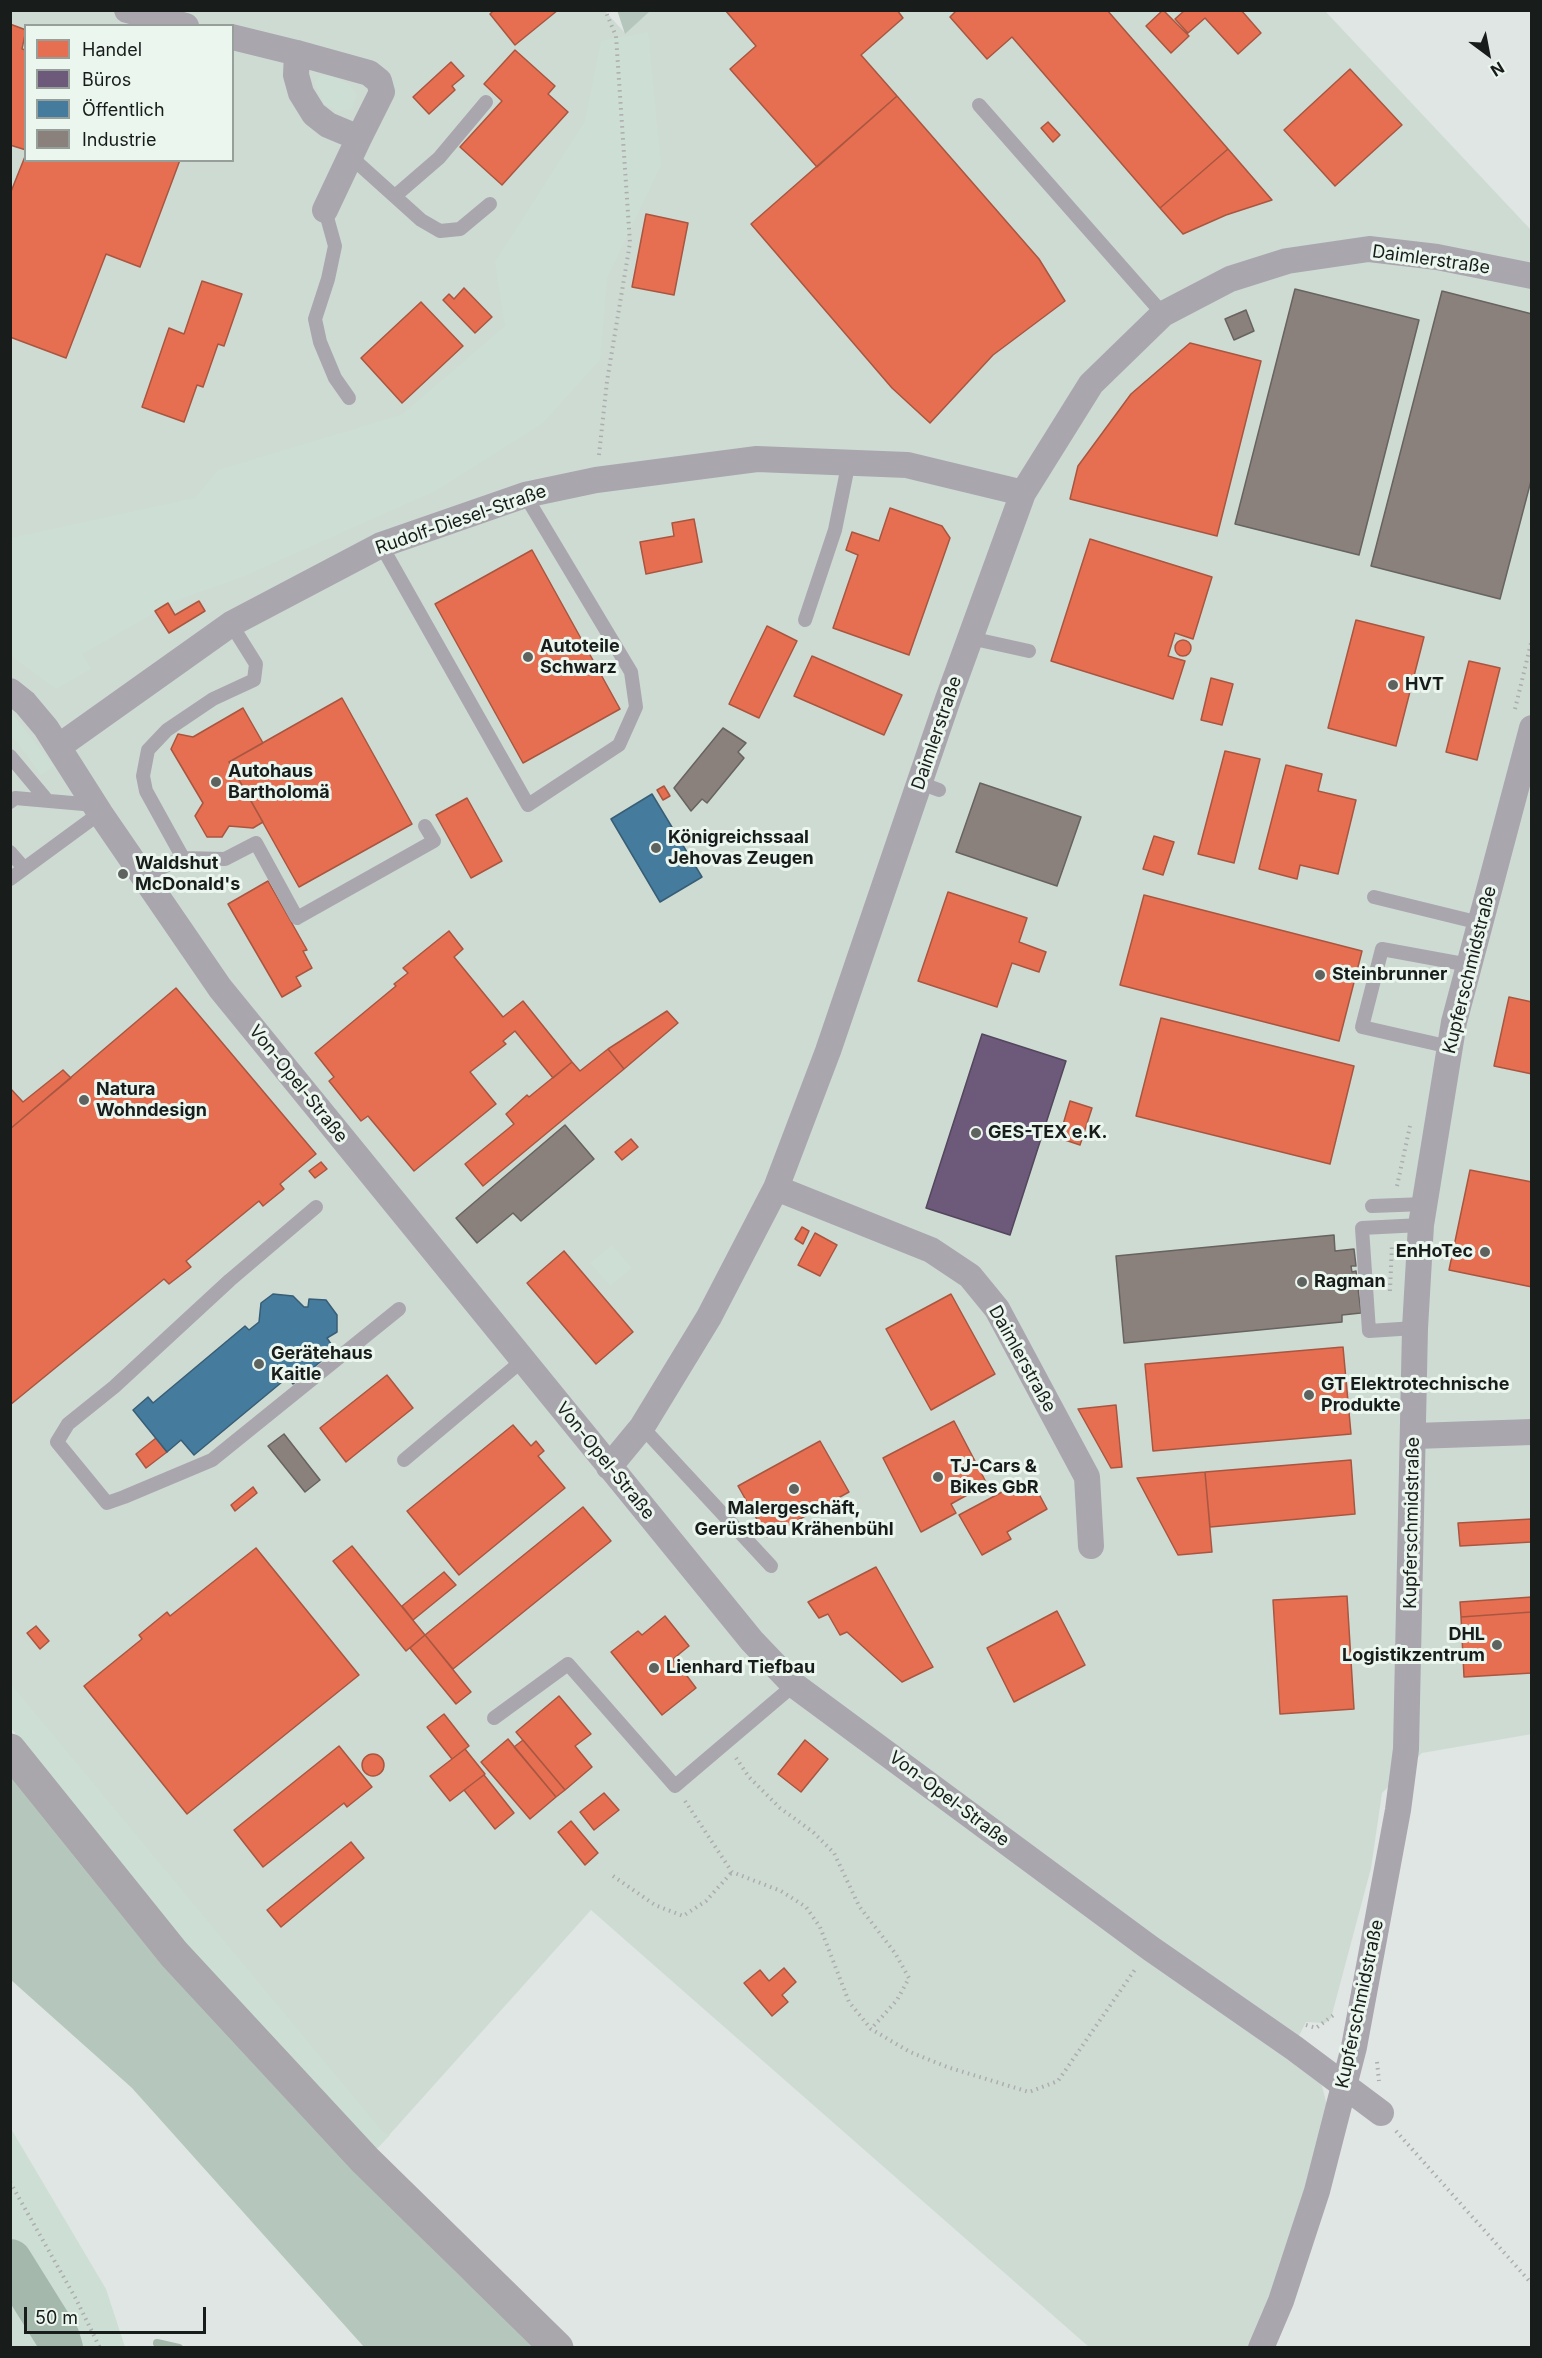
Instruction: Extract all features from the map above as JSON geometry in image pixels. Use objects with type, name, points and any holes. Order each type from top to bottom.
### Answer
[{"type":"main road","points":[[10,1750],[182,1963],[365,2160],[557,2348]]},
{"type":"street","points":[[126,10],[178,24]]},
{"type":"street","points":[[234,37],[369,73],[379,81],[382,92],[325,210]]},
{"type":"street","points":[[297,53],[299,84],[314,114],[355,148]]},
{"type":"street","name":"Daimlerstraße","points":[[609,1467],[642,1427],[709,1317],[776,1188],[929,786],[970,638],[1023,493],[1091,384],[1163,314],[1230,279],[1287,261],[1369,249],[1437,257],[1532,276]]},
{"type":"street","name":"Rudolf-Diesel-Straße","points":[[58,747],[231,624],[381,545],[525,495],[596,480],[757,459],[907,465],[1023,493]]},
{"type":"street","name":"Von-Opel-Straße","points":[[10,691],[25,703],[58,747],[97,809],[220,988],[752,1641],[794,1685],[1150,1948],[1294,2048],[1381,2113]]},
{"type":"street","name":"Kupferschmidstraße","points":[[1261,2348],[1281,2301],[1317,2191],[1354,2047],[1398,1810],[1406,1749],[1415,1436],[1415,1328],[1423,1214],[1450,1047],[1469,965],[1532,728]]},
{"type":"street","name":"Daimlerstraße","points":[[776,1188],[931,1250],[970,1275],[997,1309],[1087,1477],[1091,1546]]},
{"type":"street","points":[[1415,1436],[1532,1432]]},
{"type":"lane","points":[[395,196],[440,158],[486,102]]},
{"type":"lane","points":[[979,105],[1163,314]]},
{"type":"lane","points":[[355,148],[395,196],[421,220],[440,231],[460,229],[490,204]]},
{"type":"lane","points":[[325,210],[334,246],[328,279],[315,319],[320,342],[335,378],[349,398]]},
{"type":"lane","points":[[805,620],[835,530],[849,461]]},
{"type":"lane","points":[[381,545],[528,805],[619,745],[636,707],[631,672],[525,495]]},
{"type":"lane","points":[[183,858],[146,791],[142,776],[148,750],[167,730],[213,699],[254,680],[256,664],[231,624]]},
{"type":"lane","points":[[970,638],[1029,651]]},
{"type":"lane","points":[[10,756],[46,799]]},
{"type":"lane","points":[[10,802],[15,798],[46,799],[97,809]]},
{"type":"lane","points":[[10,879],[97,809]]},
{"type":"lane","points":[[144,876],[183,858],[225,859],[256,843],[297,918],[434,841],[425,826]]},
{"type":"lane","points":[[10,852],[24,868]]},
{"type":"lane","points":[[1374,897],[1480,923]]},
{"type":"lane","points":[[1450,1047],[1362,1027],[1382,949],[1469,965]]},
{"type":"lane","points":[[1372,1206],[1423,1214]]},
{"type":"lane","points":[[316,1207],[230,1280],[114,1387],[68,1424],[57,1442],[107,1503],[124,1497],[213,1460],[399,1309]]},
{"type":"lane","points":[[1415,1328],[1369,1331],[1362,1228],[1423,1214]]},
{"type":"lane","points":[[404,1460],[523,1360]]},
{"type":"lane","points":[[642,1427],[771,1566]]},
{"type":"lane","points":[[494,1718],[568,1664],[675,1786],[794,1685]]},
{"type":"path","points":[[596,480],[608,381],[630,243],[616,36],[605,10]]},
{"type":"path","points":[[726,1742],[757,1785],[834,1853],[859,1906],[896,1953],[909,1978],[897,2000],[871,2029]]},
{"type":"path","points":[[675,1786],[732,1872],[782,1891],[806,1907],[820,1927],[849,2002],[871,2029],[910,2052],[947,2067],[1029,2092],[1058,2081],[1150,1948]]},
{"type":"path","points":[[613,1876],[655,1905],[683,1916],[706,1901],[732,1872]]},
{"type":"path","points":[[1381,2113],[1532,2284]]},
{"type":"path","points":[[10,2182],[76,2299],[100,2348]]},
{"type":"shaded area","points":[[604,10],[625,33],[650,10],[1325,11],[1531,230],[1532,1734],[1422,1753],[1382,1793],[1371,1868],[1331,2018],[1325,2023],[1306,2022],[1287,2059],[1321,2082],[1328,2110],[1261,2347],[1089,2347],[591,1910],[373,2153],[11,1728],[11,11]]},
{"type":"green space","points":[[617,10],[650,10],[650,11],[625,34]]},
{"type":"green space","points":[[648,32],[661,165],[607,278],[600,360],[543,423],[437,490],[242,577],[177,600],[82,654],[91,669],[56,689],[11,656],[11,538],[195,498],[218,470],[401,415],[505,326],[495,262],[585,121],[601,41]]},
{"type":"green space","points":[[321,75],[332,76],[350,85],[357,95],[352,109],[338,111],[324,104],[314,82]]},
{"type":"green space","points":[[11,712],[54,766],[41,775],[11,737]]},
{"type":"green space","points":[[612,1245],[632,1268],[610,1286],[590,1263]]},
{"type":"green space","points":[[10,1683],[383,2132],[390,2135],[373,2153],[182,1945],[11,1728]]},
{"type":"green space","points":[[10,1771],[356,2173],[461,2277],[539,2347],[364,2347],[132,2088],[11,1980]]},
{"type":"green space","points":[[10,2127],[106,2289],[125,2347],[11,2347]]},
{"type":"building: Handel","points":[[494,10],[558,10],[515,45],[490,14]]},
{"type":"building: Handel","points":[[725,10],[897,10],[903,18],[861,55],[897,96],[817,167],[730,69],[756,46]]},
{"type":"building: Handel","points":[[957,10],[1107,10],[1228,149],[1160,208],[1012,37],[987,59],[950,17]]},
{"type":"building: Handel","points":[[1163,10],[1189,36],[1171,53],[1146,26]]},
{"type":"building: Handel","points":[[1185,10],[1241,10],[1261,33],[1238,54],[1205,18],[1188,33],[1175,19]]},
{"type":"building: Handel","points":[[10,24],[24,29],[22,49],[24,50],[24,149],[10,145]]},
{"type":"building: Handel","points":[[515,50],[555,86],[548,94],[568,112],[502,185],[460,147],[502,101],[484,84]]},
{"type":"building: Handel","points":[[451,62],[464,76],[452,86],[455,90],[429,114],[413,97]]},
{"type":"building: Handel","points":[[1350,69],[1402,125],[1335,186],[1284,130]]},
{"type":"building: Handel","points":[[897,96],[1039,259],[1065,301],[993,355],[930,423],[892,388],[751,224]]},
{"type":"building: Handel","points":[[1048,122],[1060,135],[1053,142],[1041,128]]},
{"type":"building: Handel","points":[[1228,149],[1272,200],[1226,215],[1183,234],[1160,208]]},
{"type":"building: Handel","points":[[24,159],[24,162],[179,162],[140,267],[106,254],[66,358],[10,337],[10,194]]},
{"type":"building: Handel","points":[[646,214],[688,223],[674,295],[632,287]]},
{"type":"building: Handel","points":[[202,281],[242,294],[224,346],[218,344],[203,387],[197,385],[184,422],[142,407],[169,328],[184,334]]},
{"type":"building: Handel","points":[[464,288],[492,317],[475,333],[443,300],[449,294],[454,299]]},
{"type":"building: Handel","points":[[421,302],[463,346],[402,403],[361,358]]},
{"type":"building: Handel","points":[[1190,343],[1261,361],[1217,536],[1070,499],[1078,466],[1131,394]]},
{"type":"building: Handel","points":[[890,508],[942,526],[950,538],[909,655],[833,628],[858,555],[846,550],[852,532],[879,541]]},
{"type":"building: Handel","points":[[694,519],[702,562],[646,574],[640,542],[674,536],[672,523]]},
{"type":"building: Handel","points":[[1090,539],[1212,577],[1193,639],[1175,633],[1168,656],[1185,661],[1173,699],[1051,661]]},
{"type":"building: Handel","name":"Autoteile Schwarz","points":[[532,550],[620,709],[523,763],[435,604]]},
{"type":"building: Handel","points":[[199,601],[205,611],[169,633],[155,611],[168,603],[175,615]]},
{"type":"building: Handel","points":[[1356,620],[1424,637],[1396,746],[1328,728]]},
{"type":"building: Handel","points":[[767,626],[797,641],[759,718],[729,704]]},
{"type":"building: Handel","points":[[1180,640],[1186,640],[1191,648],[1189,654],[1180,656],[1175,651],[1175,645]]},
{"type":"building: Handel","points":[[812,656],[902,695],[884,735],[794,696]]},
{"type":"building: Handel","points":[[1469,661],[1500,668],[1477,760],[1446,752]]},
{"type":"building: Handel","points":[[1211,678],[1233,684],[1222,725],[1201,720]]},
{"type":"building: Handel","points":[[342,698],[412,824],[299,887],[229,762]]},
{"type":"building: Handel","name":"Autohaus Bartholomä","points":[[243,708],[263,743],[229,762],[263,822],[253,828],[229,826],[222,837],[207,837],[195,816],[203,803],[171,749],[178,734],[193,737]]},
{"type":"building: Handel","points":[[1225,751],[1260,759],[1234,863],[1198,854]]},
{"type":"building: Handel","points":[[1286,765],[1322,774],[1318,791],[1356,800],[1338,874],[1300,865],[1297,879],[1259,869]]},
{"type":"building: Handel","points":[[664,786],[670,796],[663,800],[657,790]]},
{"type":"building: Handel","points":[[467,798],[502,861],[471,878],[436,815]]},
{"type":"building: Handel","points":[[1154,836],[1174,842],[1163,875],[1143,869]]},
{"type":"building: Handel","points":[[268,881],[307,950],[303,951],[312,968],[296,977],[301,986],[282,997],[228,904]]},
{"type":"building: Handel","points":[[948,892],[1027,918],[1019,942],[1046,952],[1039,972],[1012,963],[997,1007],[918,981]]},
{"type":"building: Handel","points":[[1144,895],[1362,951],[1339,1041],[1120,985]]},
{"type":"building: Handel","points":[[449,931],[463,949],[454,957],[503,1017],[523,1001],[572,1062],[553,1078],[515,1031],[503,1041],[506,1044],[470,1072],[496,1104],[414,1171],[368,1116],[361,1121],[329,1081],[334,1077],[315,1053],[396,986],[394,984],[408,973],[403,968]]},
{"type":"building: Handel","points":[[176,988],[316,1154],[280,1184],[284,1189],[263,1206],[259,1201],[186,1261],[191,1267],[169,1284],[164,1279],[10,1405],[10,1129]]},
{"type":"building: Handel","points":[[1509,997],[1532,1002],[1532,1074],[1494,1066]]},
{"type":"building: Handel","points":[[667,1011],[678,1023],[624,1069],[608,1049]]},
{"type":"building: Handel","points":[[1161,1018],[1354,1066],[1330,1164],[1136,1116]]},
{"type":"building: Handel","points":[[608,1049],[624,1069],[483,1186],[465,1164],[514,1124],[506,1114],[527,1095],[529,1097],[572,1062],[580,1071]]},
{"type":"building: Handel","points":[[63,1070],[71,1078],[10,1129],[10,1088],[23,1102]]},
{"type":"building: Handel","points":[[1070,1101],[1092,1108],[1080,1145],[1059,1138]]},
{"type":"building: Handel","points":[[631,1139],[638,1147],[622,1160],[615,1152]]},
{"type":"building: Handel","points":[[321,1162],[327,1169],[315,1178],[309,1171]]},
{"type":"building: Handel","points":[[1470,1170],[1532,1182],[1532,1287],[1449,1270]]},
{"type":"building: Handel","points":[[802,1227],[809,1231],[803,1244],[795,1239]]},
{"type":"building: Handel","points":[[815,1233],[837,1245],[820,1276],[798,1265]]},
{"type":"building: Handel","points":[[564,1251],[633,1332],[596,1364],[527,1283]]},
{"type":"building: Handel","points":[[951,1294],[995,1374],[931,1410],[886,1329]]},
{"type":"building: Handel","points":[[1343,1347],[1351,1434],[1153,1451],[1145,1364]]},
{"type":"building: Handel","points":[[387,1375],[413,1408],[346,1462],[320,1428]]},
{"type":"building: Handel","points":[[1116,1405],[1122,1467],[1111,1468],[1078,1409]]},
{"type":"building: Handel","name":"TJ-Cars & Bikes GbR","points":[[954,1421],[987,1484],[951,1504],[956,1513],[921,1532],[883,1458]]},
{"type":"building: Handel","points":[[513,1425],[531,1446],[536,1441],[544,1451],[538,1456],[565,1488],[459,1575],[407,1511]]},
{"type":"building: Handel","points":[[156,1438],[167,1452],[146,1468],[136,1454]]},
{"type":"building: Handel","name":"Malergeschäft, Gerüstbau Krähenbühl","points":[[820,1441],[849,1492],[767,1537],[738,1486]]},
{"type":"building: Handel","points":[[1351,1460],[1355,1514],[1210,1527],[1205,1472]]},
{"type":"building: Handel","points":[[1205,1472],[1212,1552],[1178,1555],[1137,1478]]},
{"type":"building: Handel","points":[[1033,1483],[1047,1509],[1007,1532],[1011,1539],[982,1555],[959,1515],[1017,1484],[1021,1490]]},
{"type":"building: Handel","points":[[253,1487],[257,1493],[235,1511],[231,1505]]},
{"type":"building: Handel","points":[[583,1507],[611,1541],[453,1669],[425,1635]]},
{"type":"building: Handel","points":[[1532,1519],[1532,1542],[1460,1546],[1458,1523]]},
{"type":"building: Handel","points":[[352,1546],[425,1635],[406,1651],[333,1561]]},
{"type":"building: Handel","points":[[256,1548],[359,1675],[187,1814],[84,1686],[142,1639],[139,1635],[167,1612],[170,1616]]},
{"type":"building: Handel","points":[[876,1567],[933,1667],[902,1682],[847,1632],[840,1635],[828,1614],[819,1618],[808,1602]]},
{"type":"building: Handel","points":[[444,1572],[456,1585],[413,1620],[402,1606]]},
{"type":"building: Handel","points":[[1347,1596],[1354,1709],[1280,1714],[1273,1600]]},
{"type":"building: Handel","points":[[1532,1597],[1532,1612],[1461,1617],[1460,1602]]},
{"type":"building: Handel","points":[[1057,1611],[1085,1665],[1014,1702],[987,1648]]},
{"type":"building: Handel","name":"DHL Logistikzentrum","points":[[1532,1612],[1532,1673],[1464,1677],[1461,1617]]},
{"type":"building: Handel","name":"Lienhard Tiefbau","points":[[665,1616],[689,1646],[673,1659],[677,1664],[684,1665],[684,1672],[696,1688],[662,1715],[611,1652],[638,1631],[642,1635]]},
{"type":"building: Handel","points":[[36,1626],[49,1641],[40,1649],[27,1633]]},
{"type":"building: Handel","points":[[425,1635],[471,1692],[456,1704],[410,1648]]},
{"type":"building: Handel","points":[[559,1696],[591,1734],[575,1746],[592,1767],[565,1790],[516,1732]]},
{"type":"building: Handel","points":[[444,1714],[469,1746],[452,1759],[427,1727]]},
{"type":"building: Handel","points":[[508,1739],[556,1797],[530,1819],[481,1762]]},
{"type":"building: Handel","points":[[523,1740],[565,1790],[556,1797],[514,1747]]},
{"type":"building: Handel","points":[[805,1740],[828,1759],[801,1792],[778,1774]]},
{"type":"building: Handel","points":[[339,1746],[372,1787],[347,1807],[344,1803],[263,1867],[234,1830]]},
{"type":"building: Handel","points":[[465,1749],[485,1774],[450,1801],[430,1776]]},
{"type":"building: Handel","points":[[373,1754],[381,1757],[384,1765],[381,1773],[373,1776],[365,1773],[362,1765],[365,1757]]},
{"type":"building: Handel","points":[[484,1775],[514,1813],[495,1829],[464,1790]]},
{"type":"building: Handel","points":[[604,1793],[619,1810],[594,1830],[580,1812]]},
{"type":"building: Handel","points":[[571,1821],[598,1853],[585,1865],[558,1832]]},
{"type":"building: Handel","points":[[351,1842],[364,1858],[281,1927],[267,1910]]},
{"type":"building: Handel","points":[[784,1968],[796,1982],[782,1995],[788,2002],[772,2016],[744,1983],[760,1970],[769,1981]]},
{"type":"building: Büros","points":[[982,1034],[1066,1061],[1010,1235],[926,1208]]},
{"type":"building: Öffentlich","name":"Königreichssaal Jehovas Zeugen","points":[[652,794],[702,877],[660,902],[611,819]]},
{"type":"building: Öffentlich","name":"Gerätehaus Kaitle","points":[[273,1294],[293,1296],[304,1307],[308,1307],[309,1299],[326,1300],[337,1315],[337,1332],[327,1338],[335,1350],[293,1384],[288,1377],[194,1455],[181,1440],[167,1452],[133,1410],[148,1397],[153,1403],[245,1326],[249,1330],[259,1322],[261,1303]]},
{"type":"building: Industrie","points":[[1295,289],[1419,320],[1359,555],[1235,524]]},
{"type":"building: Industrie","points":[[1442,291],[1532,314],[1532,477],[1500,599],[1371,566]]},
{"type":"building: Industrie","points":[[1246,310],[1254,331],[1234,340],[1225,319]]},
{"type":"building: Industrie","points":[[723,728],[746,743],[738,752],[744,758],[707,803],[702,799],[691,811],[674,788]]},
{"type":"building: Industrie","points":[[980,783],[1081,817],[1057,886],[956,852]]},
{"type":"building: Industrie","points":[[565,1125],[594,1159],[521,1221],[513,1213],[477,1243],[456,1218]]},
{"type":"building: Industrie","points":[[1334,1235],[1335,1251],[1354,1249],[1356,1266],[1351,1266],[1352,1272],[1356,1271],[1361,1313],[1342,1315],[1342,1322],[1124,1343],[1116,1256]]},
{"type":"building: Industrie","points":[[284,1434],[320,1480],[305,1492],[268,1446]]},
{"type":"waterway","points":[[10,2261],[58,2338],[61,2348]]},
{"type":"waterway","points":[[157,2343],[179,2348]]},
{"type":"place","name":"Autoteile Schwarz","points":[[528,657]]},
{"type":"place","name":"HVT","points":[[1393,685]]},
{"type":"place","name":"Autohaus Bartholomä","points":[[216,782]]},
{"type":"place","name":"Königreichssaal Jehovas Zeugen","points":[[656,848]]},
{"type":"place","name":"Waldshut McDonald's","points":[[123,874]]},
{"type":"place","name":"Steinbrunner","points":[[1320,975]]},
{"type":"place","name":"Natura Wohndesign","points":[[84,1100]]},
{"type":"place","name":"GES-TEX e.K.","points":[[976,1133]]},
{"type":"place","name":"EnHoTec","points":[[1485,1252]]},
{"type":"place","name":"Ragman","points":[[1302,1282]]},
{"type":"place","name":"Gerätehaus Kaitle","points":[[259,1364]]},
{"type":"place","name":"GT Elektrotechnische Produkte","points":[[1309,1395]]},
{"type":"place","name":"TJ-Cars & Bikes GbR","points":[[938,1477]]},
{"type":"place","name":"Malergeschäft, Gerüstbau Krähenbühl","points":[[794,1489]]},
{"type":"place","name":"DHL Logistikzentrum","points":[[1497,1645]]},
{"type":"place","name":"Lienhard Tiefbau","points":[[654,1668]]}]
